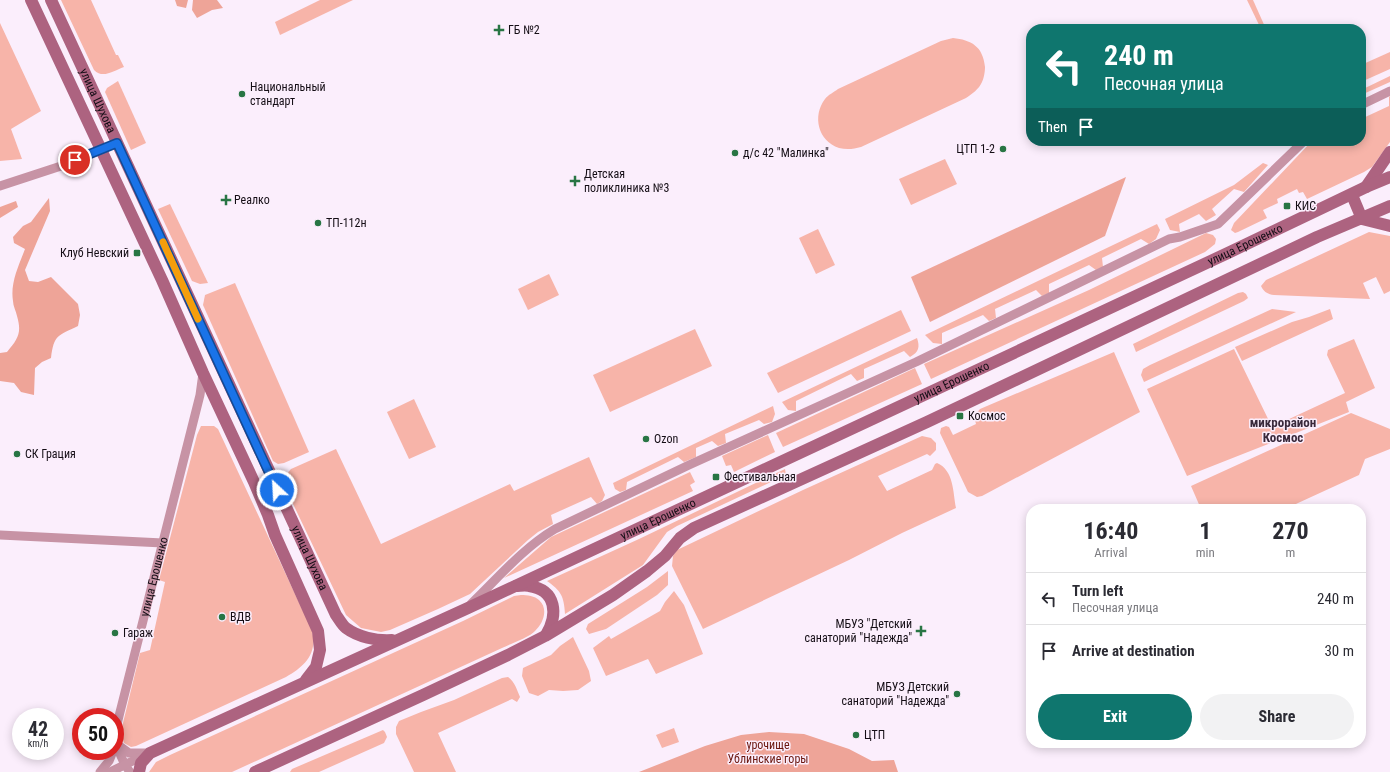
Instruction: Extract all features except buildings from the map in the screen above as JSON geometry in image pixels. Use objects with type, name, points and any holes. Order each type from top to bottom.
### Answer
[{"type":"main road","name":"улица Шухова","points":[[31,0],[162,280],[268,515],[275,535],[318,631],[320,650],[316,666],[305,681]]},
{"type":"main road","name":"улица Шухова","points":[[51,0],[336,615],[345,627],[359,635],[381,640],[399,639]]},
{"type":"main road","points":[[75,94],[92,87]]},
{"type":"main road","points":[[100,150],[117,143]]},
{"type":"main road","points":[[1366,187],[1390,152]]},
{"type":"main road","name":"улица Ерошенко","points":[[150,753],[305,681],[468,608],[1390,177]]},
{"type":"main road","points":[[1352,195],[1362,219],[1390,226]]},
{"type":"main road","name":"улица Ерошенко","points":[[255,772],[445,685],[545,636],[613,595],[647,571],[665,556],[680,538],[694,528],[927,422],[1317,238],[1390,206]]},
{"type":"main road","name":"улица Ерошенко","points":[[514,586],[529,586],[540,589],[550,597],[554,617],[545,636]]},
{"type":"main road","points":[[139,772],[141,763],[150,753]]},
{"type":"street","points":[[1366,103],[1390,91]]},
{"type":"street","name":"улица Ерошенко","points":[[468,608],[541,537],[555,529],[689,465],[916,362],[1169,239],[1180,237],[1218,224],[1299,146]]},
{"type":"street","points":[[0,186],[61,166],[100,150]]},
{"type":"street","name":"улица Ерошенко","points":[[121,708],[200,395],[203,373]]},
{"type":"street","points":[[0,535],[163,543]]},
{"type":"street","name":"улица Ерошенко","points":[[124,750],[129,753],[150,753]]},
{"type":"street","name":"улица Ерошенко","points":[[110,772],[127,768],[150,753]]},
{"type":"street","points":[[100,772],[109,760]]},
{"type":"shaded area","points":[[61,0],[91,0],[116,55],[118,55],[124,67],[105,74],[97,73],[94,70]]},
{"type":"shaded area","points":[[320,0],[353,0],[280,35],[275,22]]},
{"type":"shaded area","points":[[1247,0],[1253,0],[1264,24],[1259,24]]},
{"type":"shaded area","points":[[0,23],[41,111],[11,129],[22,159],[0,161]]},
{"type":"shaded area","points":[[953,38],[965,40],[975,45],[982,54],[985,67],[984,77],[981,85],[973,93],[966,98],[861,147],[842,149],[832,145],[826,140],[819,127],[818,120],[821,106],[828,96],[838,89],[941,41]]},
{"type":"shaded area","points":[[1390,52],[1390,69],[1366,80],[1366,63]]},
{"type":"shaded area","points":[[1390,76],[1390,82],[1366,93],[1366,88]]},
{"type":"shaded area","points":[[118,81],[146,143],[131,150],[105,92],[107,88]]},
{"type":"shaded area","points":[[1390,96],[1390,142],[1372,167],[1307,199],[1303,192],[1299,193],[1297,189],[1277,199],[1278,203],[1263,210],[1267,218],[1235,233],[1231,230],[1234,223],[1307,146],[1366,146],[1366,117],[1389,106]]},
{"type":"shaded area","points":[[945,159],[957,184],[911,205],[899,179]]},
{"type":"shaded area","points":[[1263,163],[1268,165],[1244,192],[1234,189],[1212,209],[1216,215],[1206,221],[1199,214],[1179,224],[1180,232],[1170,230],[1165,219],[1234,185]]},
{"type":"shaded area","points":[[170,204],[208,283],[200,284],[192,281],[158,209]]},
{"type":"shaded area","points":[[1157,224],[1160,230],[1156,239],[1149,244],[1141,239],[1102,258],[1103,267],[1096,270],[1089,265],[1049,284],[1049,293],[1042,296],[1036,290],[995,309],[996,318],[989,321],[983,315],[942,333],[942,344],[933,343],[925,335]]},
{"type":"shaded area","points":[[818,229],[835,265],[816,274],[799,238]]},
{"type":"shaded area","points":[[1369,232],[1390,236],[1390,291],[1384,294],[1376,277],[1363,283],[1370,299],[1274,295],[1263,290],[1261,286],[1266,280]]},
{"type":"shaded area","points":[[1206,233],[1213,235],[1216,239],[1215,244],[1205,252],[931,379],[924,364],[1089,290]]},
{"type":"shaded area","points":[[549,274],[559,295],[528,310],[518,289]]},
{"type":"shaded area","points":[[235,283],[309,452],[284,463],[278,464],[273,461],[203,305],[205,295]]},
{"type":"shaded area","points":[[1243,292],[1248,298],[1244,301],[1136,352],[1133,344],[1238,293]]},
{"type":"shaded area","points":[[1272,309],[1296,312],[1144,382],[1141,375],[1143,369],[1150,365]]},
{"type":"shaded area","points":[[1330,309],[1333,319],[1242,361],[1235,347],[1292,322]]},
{"type":"shaded area","points":[[901,310],[911,331],[778,393],[767,373]]},
{"type":"shaded area","points":[[695,329],[712,366],[610,412],[593,375]]},
{"type":"shaded area","points":[[917,338],[918,349],[910,357],[904,351],[864,369],[864,378],[857,381],[851,374],[796,401],[796,411],[788,410],[782,402]]},
{"type":"shaded area","points":[[1354,339],[1375,388],[1346,402],[1349,412],[1187,476],[1147,389],[1234,349],[1272,427],[1345,393],[1327,355],[1328,350]]},
{"type":"shaded area","points":[[1114,352],[1140,412],[982,496],[977,497],[968,492],[940,433],[941,428],[946,426],[949,427],[953,435],[976,424],[974,416],[980,409]]},
{"type":"shaded area","points":[[915,368],[922,384],[783,447],[776,433]]},
{"type":"shaded area","points":[[414,399],[436,447],[409,459],[387,412]]},
{"type":"shaded area","points":[[773,406],[775,414],[772,422],[764,424],[759,420],[725,434],[726,443],[718,446],[712,441],[696,448],[696,457],[684,462],[678,457],[627,482],[626,490],[620,492],[615,489],[613,483]]},
{"type":"shaded area","points":[[1351,413],[1390,429],[1390,449],[1365,459],[1359,475],[1296,504],[1199,504],[1191,486]]},
{"type":"shaded area","points":[[201,426],[214,426],[218,429],[309,623],[312,631],[313,646],[308,659],[304,664],[286,677],[131,747],[124,743],[124,719],[140,653],[150,650],[165,582],[159,580],[197,435]]},
{"type":"shaded area","points":[[768,435],[775,452],[734,472],[731,465],[726,466],[722,456]]},
{"type":"shaded area","points":[[922,436],[931,438],[936,443],[936,450],[930,456],[927,454],[878,476],[887,491],[932,470],[937,463],[943,466],[950,476],[956,508],[703,629],[672,566],[673,556],[677,550],[803,490]]},
{"type":"shaded area","points":[[336,449],[381,544],[510,484],[514,491],[589,457],[605,495],[602,501],[597,504],[591,497],[551,515],[553,524],[538,532],[528,540],[470,594],[390,630],[381,632],[361,628],[346,615],[284,485],[283,478],[291,469]]},
{"type":"shaded area","points":[[785,469],[786,475],[667,532],[643,565],[565,614],[561,594],[547,581]]},
{"type":"shaded area","points":[[690,472],[695,482],[690,485],[693,491],[504,578],[551,537]]},
{"type":"shaded area","points":[[668,571],[668,585],[657,595],[606,629],[589,634],[586,629],[588,624],[647,587]]},
{"type":"shaded area","points":[[674,591],[684,605],[703,654],[656,674],[648,659],[606,676],[593,648],[609,636],[611,639],[660,611]]},
{"type":"shaded area","points":[[514,596],[531,596],[537,599],[544,608],[544,616],[538,628],[524,638],[232,772],[149,772],[156,762],[170,755],[463,621]]},
{"type":"shaded area","points":[[573,637],[589,671],[591,681],[578,690],[549,690],[538,696],[529,693],[522,676],[523,668],[551,655],[560,646]]},
{"type":"shaded area","points":[[508,677],[514,684],[520,697],[517,702],[512,699],[438,733],[456,772],[414,772],[396,734],[396,727],[399,721],[454,700],[502,678]]},
{"type":"shaded area","points":[[674,728],[679,742],[662,748],[656,735]]},
{"type":"shaded area","points":[[383,730],[387,737],[384,743],[319,772],[290,772],[292,769]]},
{"type":"green space","points":[[175,0],[188,0],[186,8],[177,6]]},
{"type":"green space","points":[[193,0],[217,0],[223,8],[212,10],[197,18],[192,10]]},
{"type":"green space","points":[[1126,177],[1105,236],[930,322],[911,277]]},
{"type":"green space","points":[[49,198],[50,211],[25,270],[29,281],[38,282],[51,277],[78,304],[80,315],[78,326],[58,337],[52,350],[51,358],[42,362],[35,368],[34,395],[21,392],[14,383],[0,381],[0,353],[7,352],[18,336],[19,331],[12,294],[16,274],[25,249],[14,243],[13,237],[23,226],[31,222]]},
{"type":"green space","points":[[16,201],[18,207],[0,218],[0,207]]},
{"type":"green space","name":"урочище Ублинские горы","points":[[769,732],[804,734],[849,749],[872,761],[894,760],[898,772],[639,772],[705,746],[741,735]]},
{"type":"slow traffic","points":[[163,242],[198,319]]},
{"type":"place","name":"ГБ №2","points":[[499,30]]},
{"type":"place","name":"Национальный стандарт","points":[[242,94]]},
{"type":"place","name":"ЦТП 1-2","points":[[1003,149]]},
{"type":"place","name":"д/с 42 \"Малинка\"","points":[[735,153]]},
{"type":"place","name":"Детская поликлиника №3","points":[[575,181]]},
{"type":"place","name":"Реалко","points":[[226,200]]},
{"type":"place","name":"КИС","points":[[1287,206]]},
{"type":"place","name":"ТП-112н","points":[[318,223]]},
{"type":"place","name":"Клуб Невский","points":[[137,253]]},
{"type":"place","name":"Космос","points":[[960,416]]},
{"type":"place","name":"Ozon","points":[[646,439]]},
{"type":"place","name":"СК Грация","points":[[17,454]]},
{"type":"place","name":"Фестивальная","points":[[716,477]]},
{"type":"place","name":"ВДВ","points":[[222,617]]},
{"type":"place","name":"МБУЗ \"Детский санаторий \"Надежда\"","points":[[921,631]]},
{"type":"place","name":"Гараж","points":[[115,633]]},
{"type":"place","name":"МБУЗ Детский санаторий \"Надежда\"","points":[[957,694]]},
{"type":"place","name":"ЦТП","points":[[856,735]]},
{"type":"district","name":"микрорайон Космос","points":[[1283,430]]},
{"type":"route","points":[[75,160],[117,143],[277,490]]}]
